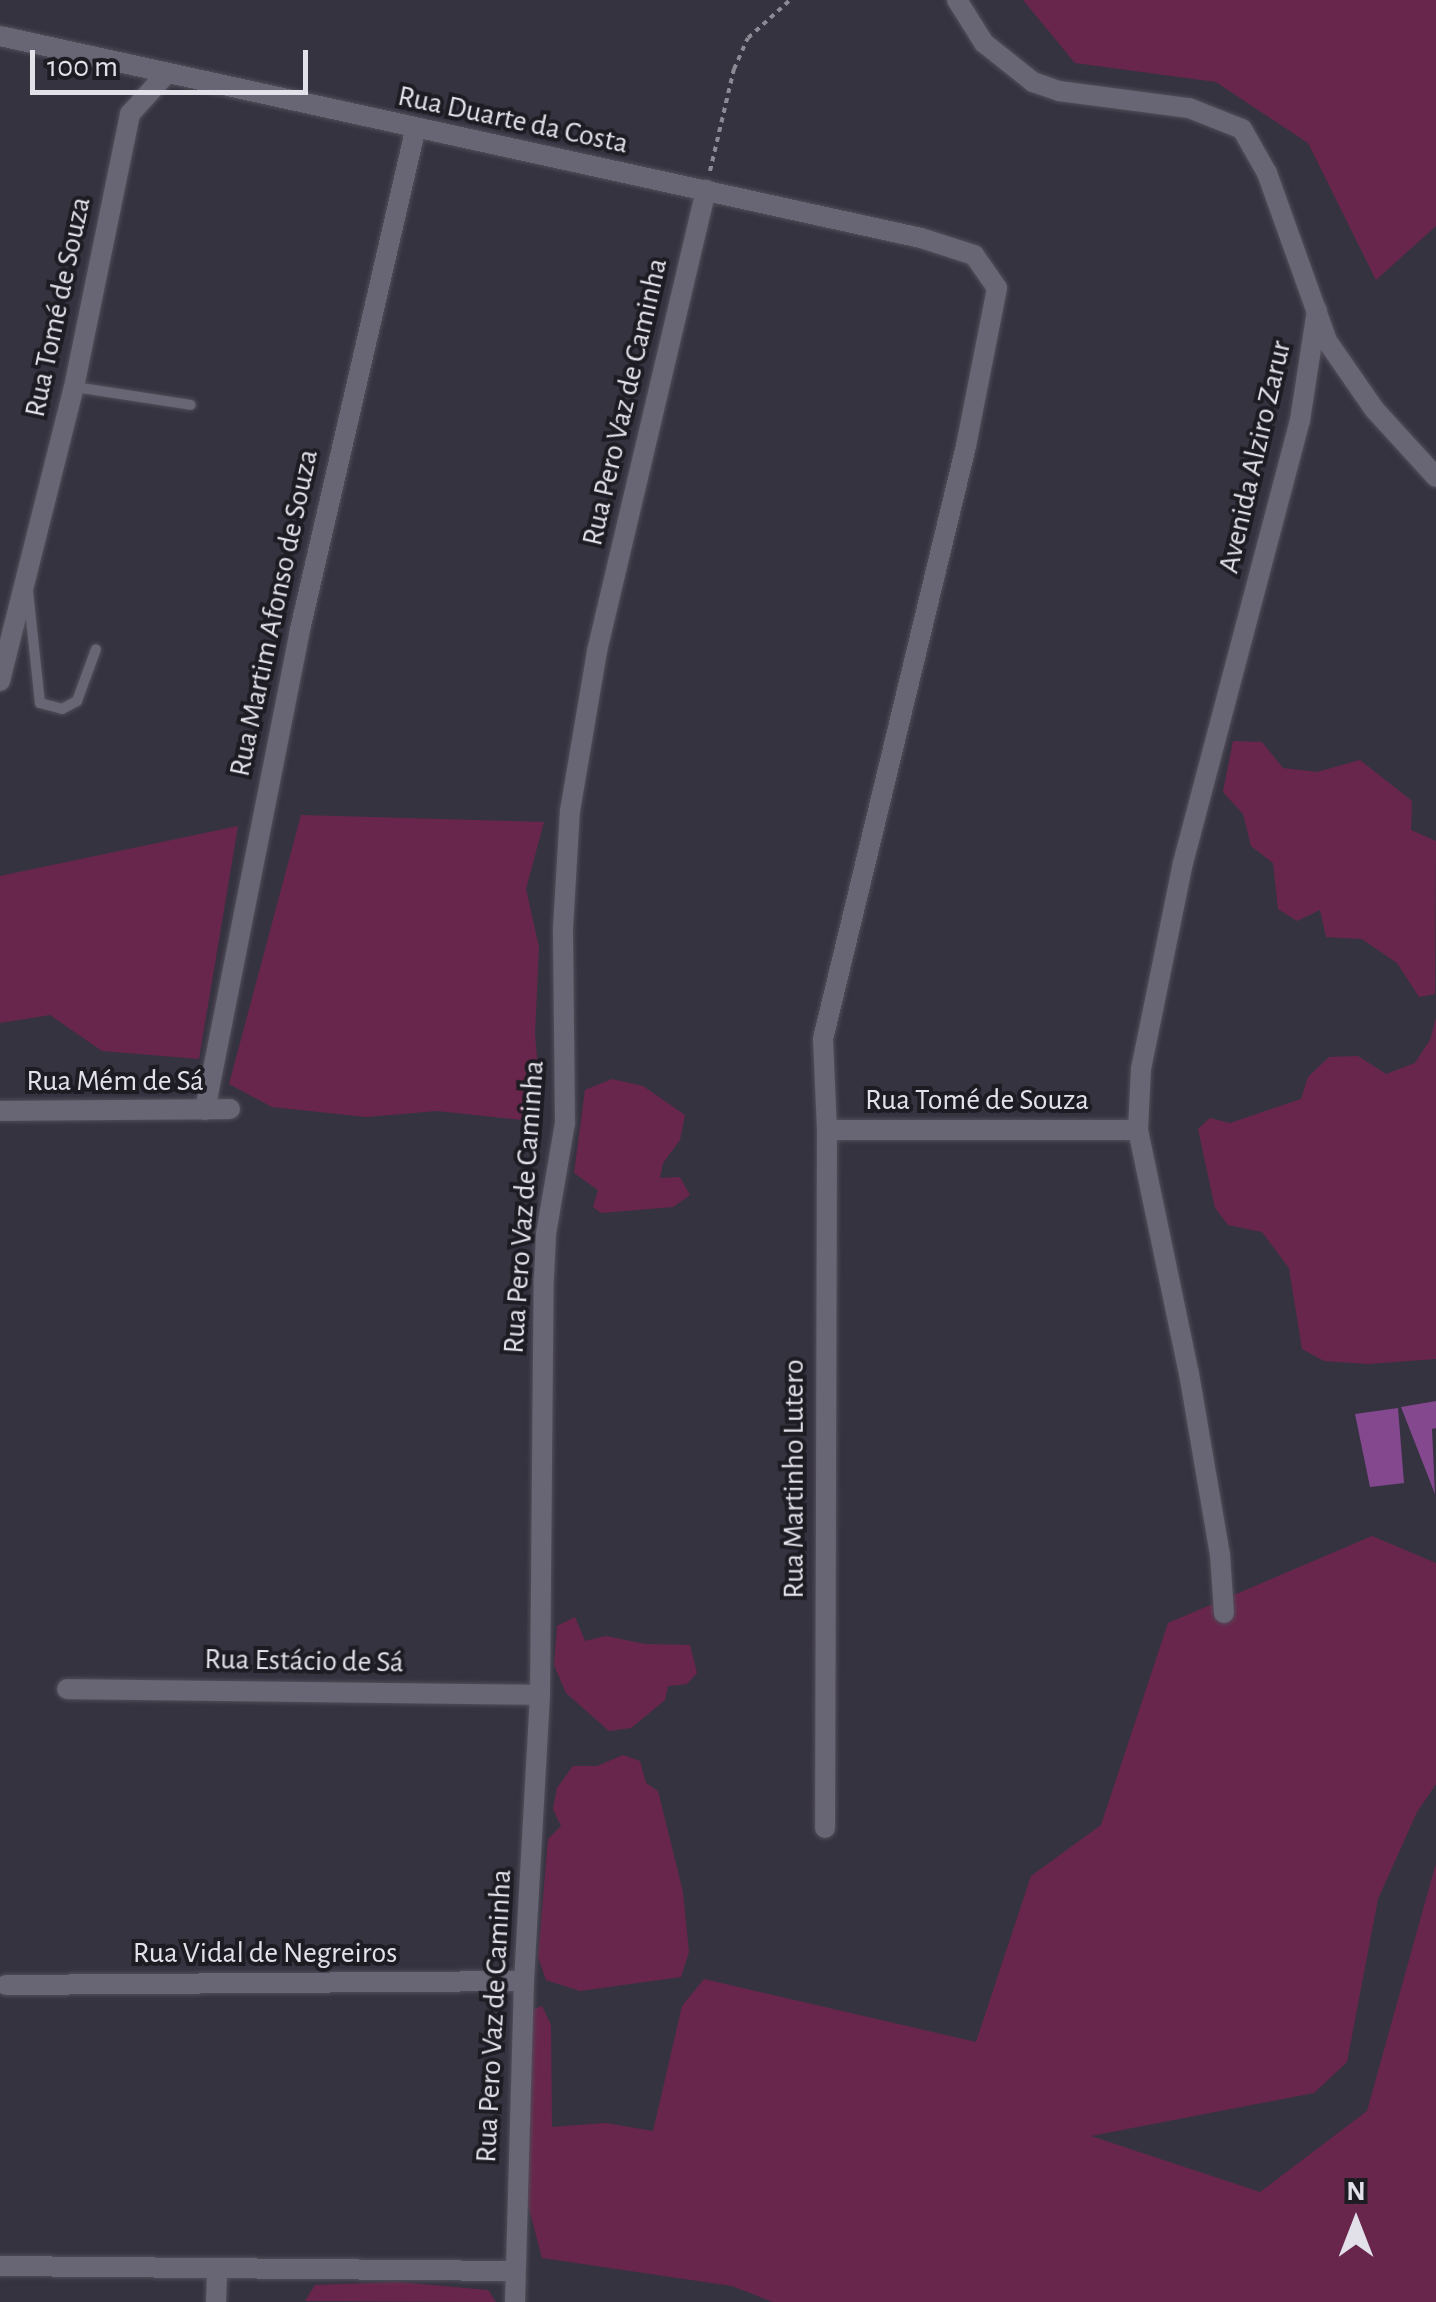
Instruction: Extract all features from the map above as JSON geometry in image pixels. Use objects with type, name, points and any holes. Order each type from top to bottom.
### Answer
[{"type":"street","name":"Avenida Alziro Zarur","points":[[957,0],[984,43],[1033,82],[1059,91],[1190,108],[1242,129],[1267,173],[1317,310],[1300,420],[1183,863],[1141,1068],[1138,1130]]},
{"type":"street","name":"Rua Duarte da Costa","points":[[0,36],[415,131],[706,190],[951,248],[974,256],[997,288]]},
{"type":"street","name":"Rua Tomé de Souza","points":[[0,681],[74,387],[130,114],[167,73]]},
{"type":"street","name":"Rua Martim Afonso de Souza","points":[[205,1110],[307,597],[415,131]]},
{"type":"street","name":"Rua Pero Vaz de Caminha","points":[[515,2302],[524,1981],[540,1695],[544,1278],[546,1234],[565,1122],[563,928],[570,811],[597,651],[706,190]]},
{"type":"street","name":"Rua Tomé de Souza","points":[[997,288],[966,446],[823,1039],[827,1130],[1138,1130]]},
{"type":"street","points":[[1317,310],[1328,341],[1374,410],[1436,477]]},
{"type":"street","name":"Rua Mém de Sá","points":[[0,1111],[230,1109]]},
{"type":"street","name":"Rua Martinho Lutero","points":[[825,1828],[827,1130]]},
{"type":"street","points":[[1138,1130],[1189,1374],[1220,1556],[1224,1613]]},
{"type":"street","name":"Rua Estácio de Sá","points":[[67,1689],[540,1695]]},
{"type":"street","name":"Rua Vidal de Negreiros","points":[[6,1985],[524,1981]]},
{"type":"street","points":[[0,2266],[513,2270]]},
{"type":"street","points":[[216,2302],[217,2270]]},
{"type":"lane","points":[[74,387],[191,405]]},
{"type":"lane","points":[[24,575],[33,614],[35,688],[40,702],[62,709],[76,701],[86,684],[96,649]]},
{"type":"path","points":[[706,190],[734,69],[748,38],[790,0]]},
{"type":"shaded area","points":[[1023,0],[1436,0],[1436,226],[1376,280],[1308,143],[1216,82],[1075,63]]},
{"type":"shaded area","points":[[1233,741],[1262,742],[1283,768],[1317,772],[1360,760],[1412,801],[1411,830],[1436,841],[1435,994],[1419,997],[1397,963],[1362,939],[1326,937],[1320,910],[1297,921],[1278,909],[1273,863],[1251,846],[1243,814],[1223,792]]},
{"type":"shaded area","points":[[301,815],[544,822],[526,889],[539,947],[535,1033],[542,1122],[437,1111],[366,1117],[272,1107],[229,1084]]},
{"type":"shaded area","points":[[238,826],[199,1059],[102,1051],[50,1015],[0,1023],[0,876]]},
{"type":"shaded area","points":[[1436,1018],[1436,1359],[1368,1364],[1324,1361],[1302,1349],[1289,1268],[1262,1232],[1228,1225],[1215,1208],[1198,1129],[1210,1118],[1230,1123],[1301,1099],[1308,1077],[1329,1057],[1358,1056],[1386,1074],[1415,1063],[1430,1040]]},
{"type":"shaded area","points":[[612,1079],[643,1086],[685,1115],[680,1140],[663,1163],[660,1178],[680,1177],[690,1195],[673,1207],[601,1213],[593,1207],[598,1190],[574,1173],[585,1090]]},
{"type":"shaded area","points":[[1372,1536],[1436,1563],[1436,1784],[1417,1812],[1378,1899],[1347,2062],[1314,2093],[1091,2136],[1260,2192],[1367,2111],[1436,1863],[1436,2302],[773,2302],[732,2286],[542,2258],[528,2205],[532,2010],[542,2006],[551,2025],[552,2127],[606,2123],[653,2131],[682,2006],[704,1979],[976,2042],[1031,1876],[1101,1825],[1168,1623]]},
{"type":"shaded area","points":[[575,1617],[585,1641],[606,1636],[645,1644],[690,1645],[697,1673],[687,1684],[668,1686],[665,1700],[631,1728],[609,1731],[566,1693],[554,1665],[557,1626]]},
{"type":"shaded area","points":[[623,1755],[640,1761],[646,1783],[658,1791],[683,1892],[689,1952],[681,1977],[580,1991],[546,1980],[538,1957],[548,1839],[561,1826],[553,1809],[557,1788],[573,1766],[597,1766]]},
{"type":"shaded area","points":[[399,2282],[488,2290],[496,2302],[305,2301],[315,2285]]},
{"type":"building","points":[[1436,1401],[1436,1428],[1432,1429],[1435,1494],[1401,1407]]},
{"type":"building","points":[[1398,1408],[1404,1483],[1370,1487],[1355,1414]]}]
